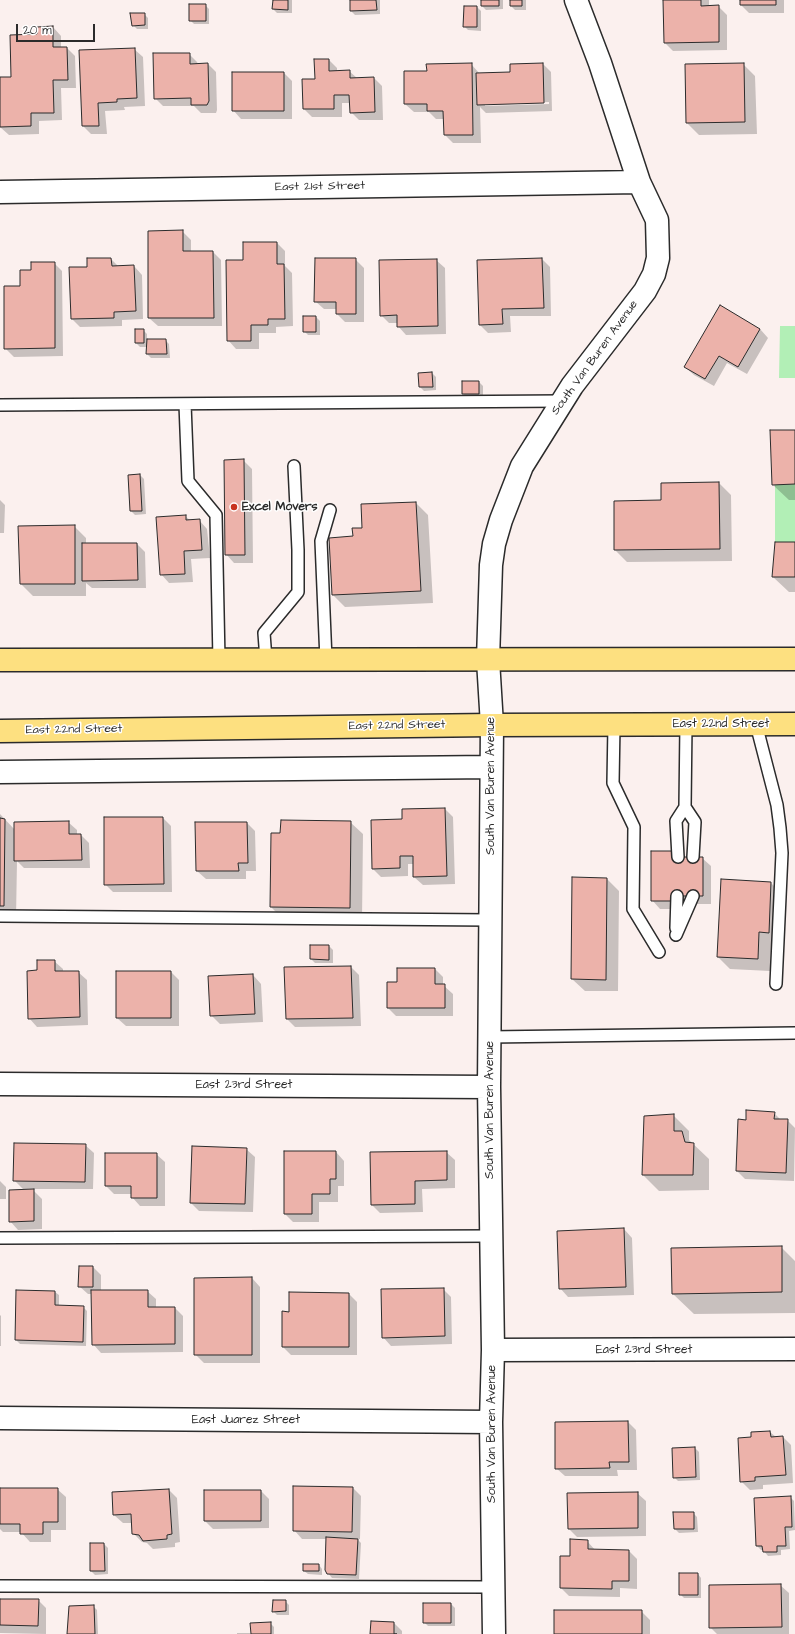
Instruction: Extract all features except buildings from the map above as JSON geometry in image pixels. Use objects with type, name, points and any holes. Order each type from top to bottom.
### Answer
[{"type":"main road","points":[[0,660],[795,659]]},
{"type":"main road","name":"East 22nd Street","points":[[0,731],[492,725],[795,724]]},
{"type":"street","name":"South Van Buren Avenue","points":[[494,1634],[491,1422],[493,1350],[488,1087],[492,725],[488,660],[491,565],[494,544],[501,520],[522,466],[572,386],[645,291],[654,274],[658,258],[657,220],[639,182],[600,63],[576,0]]},
{"type":"street","name":"East 21st Street","points":[[0,192],[639,182]]},
{"type":"street","points":[[0,772],[491,767]]},
{"type":"street","name":"East 23rd Street","points":[[0,1084],[488,1087]]},
{"type":"street","name":"East 23rd Street","points":[[493,1350],[795,1349]]},
{"type":"street","name":"East Juarez Street","points":[[0,1418],[491,1422]]},
{"type":"lane","points":[[0,405],[562,401]]},
{"type":"lane","points":[[185,404],[188,481],[216,514],[218,660]]},
{"type":"lane","points":[[266,660],[264,633],[298,592],[298,550],[294,466]]},
{"type":"lane","points":[[326,660],[321,541],[330,510]]},
{"type":"lane","points":[[614,724],[614,783],[634,827],[633,909],[659,952]]},
{"type":"lane","points":[[678,857],[676,821],[685,807],[686,724]]},
{"type":"lane","points":[[756,724],[778,805],[781,840],[782,853],[776,984]]},
{"type":"lane","points":[[685,807],[695,822],[693,857]]},
{"type":"lane","points":[[677,896],[676,935],[693,896]]},
{"type":"lane","points":[[0,916],[490,920]]},
{"type":"lane","points":[[489,1037],[795,1033]]},
{"type":"lane","points":[[0,1238],[491,1236]]},
{"type":"lane","points":[[0,1586],[493,1587]]},
{"type":"green space","points":[[780,326],[795,326],[795,378],[779,378]]},
{"type":"green space","points":[[775,484],[795,484],[795,542],[775,542]]},
{"type":"place","name":"Excel Movers","points":[[234,507]]}]
